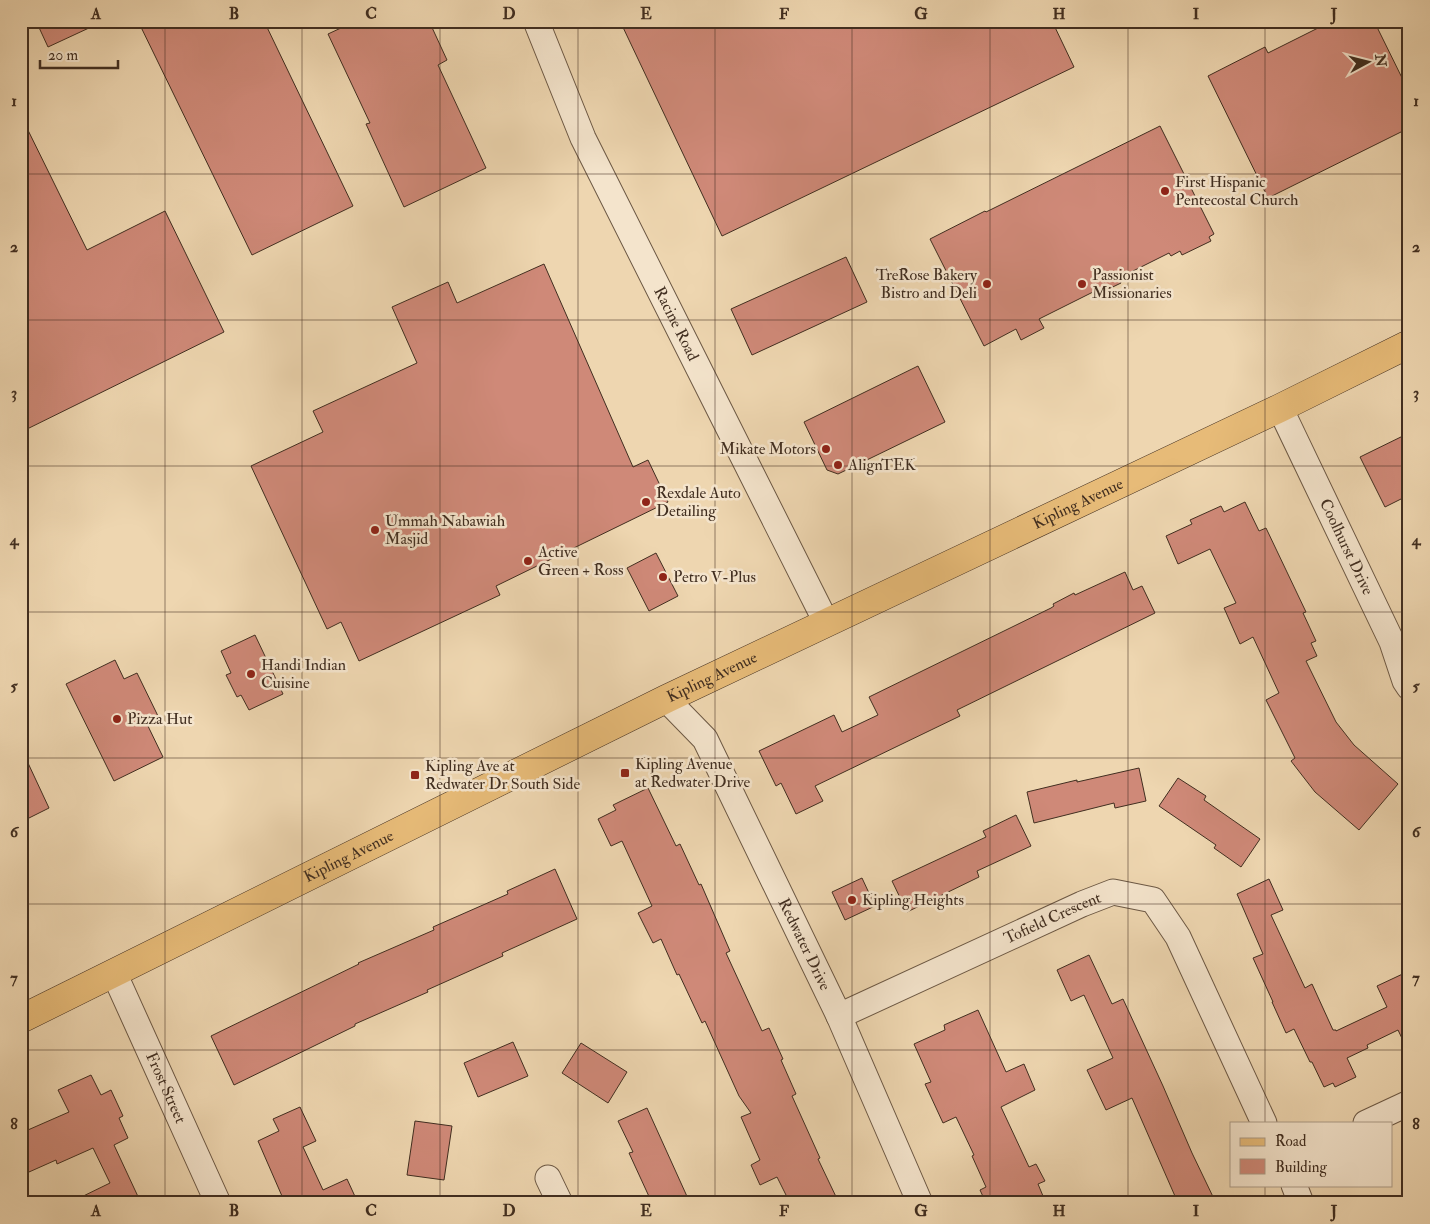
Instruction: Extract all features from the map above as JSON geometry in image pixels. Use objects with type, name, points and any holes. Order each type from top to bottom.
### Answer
[{"type":"main road","name":"Kipling Avenue","points":[[21,1018],[666,699],[1280,408],[1409,344]]},
{"type":"street","name":"Racine Road","points":[[536,21],[583,138],[826,622]]},
{"type":"street","name":"Coolhurst Drive","points":[[1280,408],[1392,642],[1405,681],[1409,687]]},
{"type":"street","name":"Redwater Drive","points":[[666,699],[705,739],[838,1016],[920,1203]]},
{"type":"street","name":"Tofield Crescent","points":[[838,1016],[1082,904],[1113,892],[1153,900],[1178,937],[1264,1122]]},
{"type":"street","name":"Frost Street","points":[[114,973],[218,1203]]},
{"type":"street","points":[[1368,1122],[1409,1103]]},
{"type":"street","points":[[548,1178],[560,1203]]},
{"type":"street","points":[[1294,1186],[1301,1203]]},
{"type":"building","points":[[36,21],[104,21],[48,47]]},
{"type":"building","points":[[138,21],[264,21],[353,206],[252,255]]},
{"type":"building","points":[[356,21],[429,21],[447,60],[438,65],[486,168],[404,207],[366,124],[370,123],[328,34]]},
{"type":"building","points":[[620,21],[1052,21],[1074,67],[722,236]]},
{"type":"building","points":[[1332,21],[1374,21],[1409,92],[1409,128],[1268,198],[1208,76],[1265,47],[1268,53]]},
{"type":"building","points":[[21,116],[87,250],[165,211],[224,332],[21,432]]},
{"type":"building","points":[[1160,126],[1214,234],[1209,237],[1211,241],[1182,255],[1180,251],[1171,256],[1169,253],[1119,278],[1121,283],[1094,296],[1093,292],[1039,319],[1044,328],[1021,340],[1016,329],[984,346],[930,239]]},
{"type":"building","points":[[846,257],[867,302],[752,355],[731,309]]},
{"type":"building","points":[[544,264],[633,467],[648,460],[668,502],[496,586],[500,595],[359,661],[341,622],[327,629],[251,466],[323,432],[313,411],[417,363],[392,307],[448,282],[457,303]]},
{"type":"building","points":[[918,366],[945,422],[838,474],[827,470],[804,422]]},
{"type":"building","points":[[1409,433],[1409,495],[1385,507],[1360,457]]},
{"type":"building","points":[[1245,502],[1259,531],[1266,528],[1306,612],[1303,613],[1316,641],[1311,643],[1317,656],[1306,661],[1336,722],[1354,745],[1398,784],[1359,830],[1315,792],[1291,761],[1295,758],[1266,700],[1279,693],[1253,637],[1240,644],[1224,608],[1236,603],[1210,549],[1178,564],[1166,536],[1192,524],[1190,520],[1221,506],[1224,512]]},
{"type":"building","points":[[656,553],[678,596],[649,611],[627,568]]},
{"type":"building","points":[[1125,572],[1133,590],[1142,586],[1155,613],[957,710],[960,716],[815,786],[823,801],[796,814],[781,783],[776,786],[759,751],[834,715],[842,732],[878,715],[869,697],[1051,608],[1054,606],[1053,604],[1074,593],[1075,595]]},
{"type":"building","name":"Handi Indian Cuisine","points":[[255,635],[283,694],[249,710],[241,695],[237,697],[226,675],[231,673],[221,651]]},
{"type":"building","name":"Pizza Hut","points":[[115,660],[124,679],[137,673],[158,716],[146,722],[163,757],[114,781],[66,684]]},
{"type":"building","points":[[21,748],[49,808],[21,822]]},
{"type":"building","points":[[1139,768],[1146,801],[1115,808],[1114,803],[1034,823],[1027,792]]},
{"type":"building","points":[[1178,778],[1206,796],[1204,800],[1260,839],[1241,867],[1214,848],[1216,845],[1159,806]]},
{"type":"building","points":[[648,788],[676,846],[680,844],[699,885],[701,884],[730,951],[726,953],[762,1031],[769,1028],[796,1094],[792,1096],[820,1158],[818,1159],[839,1203],[790,1203],[777,1177],[760,1185],[751,1165],[760,1160],[741,1117],[751,1113],[739,1096],[705,1021],[702,1023],[661,939],[653,943],[638,913],[652,906],[622,841],[611,846],[598,819],[616,810],[613,805]]},
{"type":"building","points":[[1016,815],[1031,846],[977,871],[979,877],[907,912],[892,881],[986,837],[983,831]]},
{"type":"building","points":[[555,869],[577,919],[502,953],[503,956],[427,990],[428,992],[355,1024],[355,1026],[234,1085],[211,1036],[358,963],[434,930],[433,927],[508,894],[507,891]]},
{"type":"building","name":"Kipling Heights","points":[[862,878],[875,906],[845,920],[832,892]]},
{"type":"building","points":[[1269,879],[1283,910],[1271,915],[1305,988],[1312,984],[1333,1030],[1336,1031],[1387,1007],[1377,986],[1409,971],[1409,1053],[1398,1030],[1367,1045],[1368,1048],[1347,1058],[1356,1077],[1335,1087],[1333,1083],[1324,1087],[1294,1029],[1286,1033],[1253,958],[1263,954],[1237,894]]},
{"type":"building","points":[[1089,955],[1112,1004],[1123,999],[1216,1203],[1178,1203],[1132,1098],[1106,1110],[1087,1070],[1113,1058],[1084,995],[1071,1001],[1057,970]]},
{"type":"building","points":[[978,1010],[1006,1072],[1024,1064],[1035,1090],[1001,1107],[1029,1167],[1036,1164],[1045,1181],[1038,1184],[1043,1196],[1028,1203],[986,1203],[980,1190],[986,1187],[972,1156],[974,1155],[956,1117],[943,1123],[925,1084],[931,1082],[914,1044],[945,1030],[944,1025]]},
{"type":"building","points":[[513,1042],[528,1076],[478,1097],[464,1063]]},
{"type":"building","points":[[581,1043],[627,1072],[608,1103],[562,1073]]},
{"type":"building","points":[[91,1075],[101,1095],[111,1090],[123,1116],[119,1118],[128,1138],[114,1145],[141,1203],[69,1203],[110,1183],[93,1148],[57,1164],[56,1160],[29,1172],[21,1153],[21,1133],[69,1112],[58,1090]]},
{"type":"building","points":[[300,1107],[316,1141],[303,1147],[323,1190],[347,1179],[358,1203],[285,1203],[258,1141],[279,1131],[273,1119]]},
{"type":"building","points":[[647,1108],[690,1203],[652,1203],[629,1153],[633,1152],[618,1121]]},
{"type":"building","points":[[415,1121],[452,1126],[444,1180],[407,1175]]},
{"type":"place","name":"First Hispanic Pentecostal Church","points":[[1165,191]]},
{"type":"place","name":"TreRose Bakery Bistro and Deli","points":[[987,284]]},
{"type":"place","name":"Passionist Missionaries","points":[[1082,284]]},
{"type":"place","name":"Mikate Motors","points":[[826,449]]},
{"type":"place","name":"AlignTEK","points":[[838,465]]},
{"type":"place","name":"Rexdale Auto Detailing","points":[[646,502]]},
{"type":"place","name":"Ummah Nabawiah Masjid","points":[[375,530]]},
{"type":"place","name":"Active Green + Ross","points":[[528,561]]},
{"type":"place","name":"Petro V-Plus","points":[[663,577]]},
{"type":"place","name":"Handi Indian Cuisine","points":[[251,674]]},
{"type":"place","name":"Pizza Hut","points":[[117,719]]},
{"type":"place","name":"Kipling Avenue at Redwater Drive","points":[[625,773]]},
{"type":"place","name":"Kipling Ave at Redwater Dr South Side","points":[[415,775]]},
{"type":"place","name":"Kipling Heights","points":[[852,900]]}]
